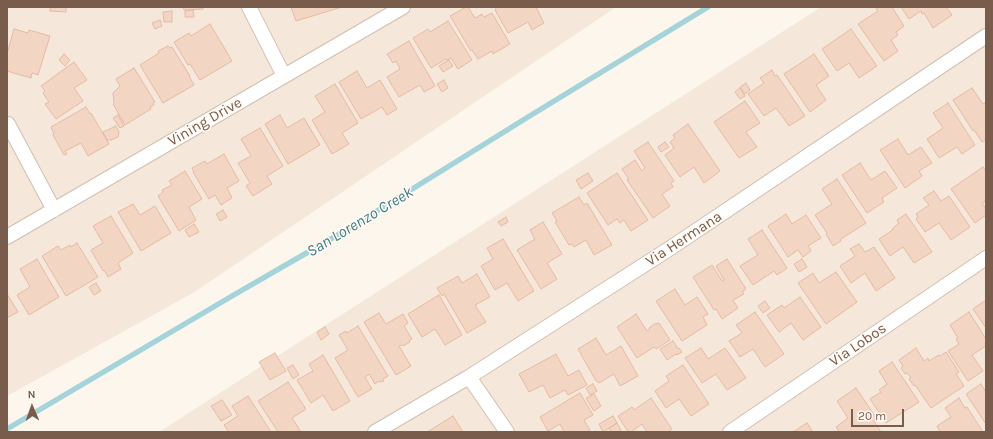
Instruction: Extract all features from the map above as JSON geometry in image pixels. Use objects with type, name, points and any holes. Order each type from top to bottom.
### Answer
[{"type":"street","points":[[249,7],[284,76]]},
{"type":"street","name":"Vining Drive","points":[[7,237],[402,7]]},
{"type":"street","name":"Via Hermana","points":[[375,432],[469,377],[672,247],[986,36]]},
{"type":"street","points":[[8,124],[54,210]]},
{"type":"street","name":"Via Lobos","points":[[730,432],[986,258]]},
{"type":"street","points":[[469,377],[507,432]]},
{"type":"shaded area","points":[[7,7],[616,7],[193,293],[7,396]]},
{"type":"shaded area","points":[[821,7],[986,7],[986,432],[159,432]]},
{"type":"building","points":[[50,7],[66,7],[66,12],[50,11]]},
{"type":"building","points":[[183,7],[203,7],[203,9],[184,10]]},
{"type":"building","points":[[291,7],[342,7],[296,21]]},
{"type":"building","points":[[468,7],[475,18],[482,14],[484,17],[492,13],[510,44],[493,54],[492,51],[478,59],[472,50],[471,51],[450,16]]},
{"type":"building","points":[[495,7],[536,7],[544,23],[532,30],[528,22],[508,33],[495,10]]},
{"type":"building","points":[[875,7],[892,7],[904,26],[896,32],[898,35],[891,40],[898,51],[884,61],[858,24],[878,11]]},
{"type":"building","points":[[901,7],[946,7],[952,15],[933,28],[924,13],[922,14],[921,11],[909,19]]},
{"type":"building","points":[[193,10],[194,17],[185,17],[185,11]]},
{"type":"building","points":[[172,11],[172,22],[164,22],[163,12]]},
{"type":"building","points":[[160,20],[162,26],[155,29],[152,23]]},
{"type":"building","points":[[448,21],[472,60],[458,69],[451,58],[446,59],[431,68],[413,38],[428,29],[430,32]]},
{"type":"building","points":[[210,24],[232,61],[200,80],[190,64],[188,65],[174,42],[189,33],[191,36]]},
{"type":"building","points":[[14,29],[28,33],[29,30],[50,36],[38,75],[32,73],[31,78],[7,71],[7,54]]},
{"type":"building","points":[[851,29],[877,66],[859,78],[849,63],[837,71],[822,49]]},
{"type":"building","points":[[409,41],[435,86],[424,92],[420,85],[399,97],[387,77],[400,69],[396,61],[393,63],[387,54]]},
{"type":"building","points":[[168,46],[170,48],[172,47],[194,85],[163,103],[140,65],[159,53],[158,51]]},
{"type":"building","points":[[64,54],[70,60],[65,66],[59,60]]},
{"type":"building","points":[[814,54],[829,76],[816,85],[826,100],[810,112],[784,74]]},
{"type":"building","points":[[449,60],[453,66],[443,72],[439,66]]},
{"type":"building","points":[[74,62],[87,80],[74,88],[83,101],[56,119],[45,104],[49,102],[43,93],[45,91],[41,86]]},
{"type":"building","points":[[134,68],[155,102],[153,103],[154,105],[150,107],[151,109],[125,125],[113,104],[113,93],[120,86],[116,79]]},
{"type":"building","points":[[772,70],[805,116],[789,126],[776,108],[764,116],[748,94],[764,83],[760,78]]},
{"type":"building","points":[[357,71],[367,88],[380,80],[397,109],[387,115],[382,107],[361,119],[339,82]]},
{"type":"building","points":[[444,80],[448,88],[442,92],[437,84]]},
{"type":"building","points":[[746,83],[750,90],[745,94],[740,87]]},
{"type":"building","points":[[335,84],[358,123],[342,133],[349,144],[332,154],[312,120],[325,112],[315,96]]},
{"type":"building","points":[[740,88],[745,96],[740,99],[735,92]]},
{"type":"building","points":[[972,88],[983,104],[986,102],[986,140],[982,142],[953,100]]},
{"type":"building","points":[[745,101],[760,123],[746,132],[757,147],[739,158],[714,122]]},
{"type":"building","points":[[948,103],[975,145],[962,154],[957,147],[939,158],[927,139],[943,128],[933,113]]},
{"type":"building","points":[[86,107],[109,144],[88,156],[81,143],[65,151],[67,154],[64,155],[53,135],[54,134],[51,127]]},
{"type":"building","points":[[118,115],[124,126],[120,128],[113,118]]},
{"type":"building","points":[[280,115],[287,128],[304,118],[320,145],[288,164],[265,124]]},
{"type":"building","points":[[688,124],[720,171],[704,183],[694,167],[680,177],[665,155],[674,148],[670,142],[675,138],[673,135]]},
{"type":"building","points":[[116,126],[119,132],[118,137],[107,140],[103,132]]},
{"type":"building","points":[[260,128],[283,166],[267,176],[272,184],[253,196],[246,186],[250,183],[238,163],[251,156],[241,139]]},
{"type":"building","points":[[898,139],[908,155],[921,147],[932,163],[919,171],[922,176],[905,188],[880,150]]},
{"type":"building","points":[[648,142],[674,181],[671,183],[673,187],[662,194],[670,206],[653,218],[627,180],[629,179],[622,169],[635,160],[642,171],[645,168],[634,151]]},
{"type":"building","points":[[665,142],[669,147],[661,152],[658,147]]},
{"type":"building","points":[[224,154],[239,181],[227,188],[232,198],[221,205],[215,195],[209,199],[192,168],[205,161],[207,164]]},
{"type":"building","points":[[860,163],[871,180],[885,171],[897,188],[882,198],[884,202],[867,213],[842,175]]},
{"type":"building","points":[[983,167],[986,171],[986,201],[982,203],[986,209],[986,215],[975,223],[951,189]]},
{"type":"building","points":[[185,171],[202,199],[189,207],[196,220],[179,231],[158,196],[163,192],[162,190],[172,185],[169,181]]},
{"type":"building","points":[[588,173],[593,181],[581,189],[576,180]]},
{"type":"building","points":[[617,173],[648,220],[631,231],[624,220],[620,223],[617,219],[608,225],[587,193]]},
{"type":"building","points":[[837,179],[866,223],[833,246],[826,234],[827,233],[815,215],[832,204],[822,189]]},
{"type":"building","points":[[934,191],[941,201],[949,196],[970,227],[951,240],[939,223],[925,232],[916,219],[918,217],[916,214],[929,205],[923,198]]},
{"type":"building","points":[[579,197],[584,205],[587,203],[612,245],[594,255],[586,240],[574,247],[572,244],[569,245],[555,222],[557,221],[552,213]]},
{"type":"building","points":[[133,204],[140,215],[155,206],[171,233],[141,251],[118,212]]},
{"type":"building","points":[[223,210],[227,217],[220,221],[216,214]]},
{"type":"building","points":[[786,214],[792,224],[806,215],[821,238],[808,246],[811,251],[803,257],[798,250],[788,257],[768,226]]},
{"type":"building","points":[[906,214],[932,252],[914,263],[903,247],[890,256],[879,239],[893,230],[892,229],[899,223],[897,220]]},
{"type":"building","points":[[111,216],[133,253],[118,263],[121,269],[108,277],[91,250],[103,243],[93,226]]},
{"type":"building","points":[[506,217],[508,222],[501,226],[498,222]]},
{"type":"building","points":[[543,222],[562,254],[547,263],[557,279],[541,289],[517,250],[535,239],[530,230]]},
{"type":"building","points":[[194,224],[199,232],[189,237],[185,230]]},
{"type":"building","points":[[762,230],[787,268],[777,275],[774,271],[753,285],[740,266],[758,255],[748,239]]},
{"type":"building","points":[[503,239],[534,291],[518,301],[507,283],[495,290],[481,266],[493,259],[487,248]]},
{"type":"building","points":[[77,243],[98,277],[66,296],[42,256],[58,246],[61,250],[70,245],[71,247]]},
{"type":"building","points":[[859,244],[865,252],[874,247],[895,278],[876,291],[865,273],[851,283],[840,266],[855,256],[850,249]]},
{"type":"building","points":[[37,259],[59,297],[29,315],[17,295],[30,287],[20,269]]},
{"type":"building","points":[[727,259],[746,289],[742,292],[744,294],[733,300],[738,308],[722,319],[716,309],[714,310],[693,277],[712,265],[722,281],[724,280],[716,266]]},
{"type":"building","points":[[802,259],[807,267],[799,272],[794,264]]},
{"type":"building","points":[[836,272],[857,302],[826,324],[798,283],[813,273],[819,283]]},
{"type":"building","points":[[477,274],[490,297],[475,305],[486,322],[467,333],[444,294],[442,296],[437,288],[458,276],[462,283]]},
{"type":"building","points":[[96,283],[101,291],[94,295],[89,287]]},
{"type":"building","points":[[675,289],[685,305],[697,297],[708,314],[703,317],[707,325],[682,341],[656,301]]},
{"type":"building","points":[[7,294],[18,312],[7,318]]},
{"type":"building","points":[[439,295],[462,335],[445,345],[435,329],[422,337],[408,314]]},
{"type":"building","points":[[800,297],[821,327],[803,340],[791,323],[779,332],[767,315],[782,305],[784,308]]},
{"type":"building","points":[[986,300],[986,328],[973,309]]},
{"type":"building","points":[[765,301],[770,308],[763,313],[758,306]]},
{"type":"building","points":[[755,312],[784,354],[765,367],[753,349],[740,357],[729,341],[742,333],[736,325]]},
{"type":"building","points":[[969,312],[986,339],[986,346],[972,355],[983,371],[968,381],[948,351],[959,344],[956,339],[958,338],[950,325]]},
{"type":"building","points":[[379,313],[386,324],[403,314],[408,323],[404,326],[412,339],[403,346],[399,346],[411,366],[396,375],[364,322]]},
{"type":"building","points":[[636,314],[647,331],[656,323],[659,323],[670,340],[656,349],[654,347],[637,358],[617,327]]},
{"type":"building","points":[[358,326],[388,376],[383,379],[384,381],[379,381],[375,384],[369,374],[365,377],[372,389],[358,397],[335,358],[348,350],[339,335],[346,331],[347,333]]},
{"type":"building","points":[[325,327],[329,334],[321,340],[317,332]]},
{"type":"building","points":[[596,338],[606,355],[621,346],[638,376],[620,386],[614,374],[599,383],[596,381],[578,349]]},
{"type":"building","points":[[673,341],[682,352],[667,360],[660,349]]},
{"type":"building","points":[[701,348],[708,359],[725,348],[746,378],[727,390],[716,374],[702,383],[685,358]]},
{"type":"building","points":[[916,348],[924,361],[928,358],[929,361],[946,352],[959,372],[956,374],[964,386],[931,408],[909,379],[911,378],[907,373],[905,374],[901,368],[903,366],[899,360]]},
{"type":"building","points":[[275,353],[286,371],[270,380],[259,362]]},
{"type":"building","points":[[556,354],[568,376],[579,370],[587,385],[568,395],[565,390],[550,398],[543,385],[529,392],[519,374]]},
{"type":"building","points":[[323,355],[350,401],[333,411],[323,395],[311,403],[297,380],[313,371],[309,364]]},
{"type":"building","points":[[892,362],[919,402],[886,423],[870,399],[881,392],[879,390],[887,384],[879,371]]},
{"type":"building","points":[[293,365],[299,375],[293,379],[287,368]]},
{"type":"building","points":[[683,365],[709,404],[691,416],[679,399],[666,408],[655,391],[669,381],[666,376]]},
{"type":"building","points":[[288,382],[306,409],[292,418],[301,432],[278,432],[258,401]]},
{"type":"building","points":[[593,384],[597,391],[590,395],[586,388]]},
{"type":"building","points":[[981,384],[986,392],[986,424],[966,394]]},
{"type":"building","points":[[856,388],[877,419],[874,421],[881,432],[839,432],[836,427],[848,418],[837,401]]},
{"type":"building","points":[[580,393],[593,415],[584,420],[590,430],[586,432],[564,432],[560,424],[548,431],[540,417]]},
{"type":"building","points":[[594,394],[601,406],[594,411],[586,398]]},
{"type":"building","points":[[248,396],[271,432],[229,432],[224,425],[238,416],[232,406]]},
{"type":"building","points":[[651,398],[672,429],[668,432],[647,432],[642,424],[631,432],[628,432],[618,416],[632,407],[634,410]]},
{"type":"building","points":[[959,398],[965,408],[967,407],[983,432],[940,432],[937,426],[951,417],[945,408]]},
{"type":"building","points":[[222,400],[232,415],[221,421],[211,406]]},
{"type":"building","points":[[453,416],[463,432],[427,432]]},
{"type":"building","points":[[613,416],[617,423],[603,432],[599,424]]},
{"type":"building","points":[[617,423],[621,430],[619,432],[611,432],[609,428]]},
{"type":"building","points":[[807,423],[813,432],[793,432]]},
{"type":"waterway","name":"San Lorenzo Creek","points":[[7,429],[348,229],[708,7]]}]
